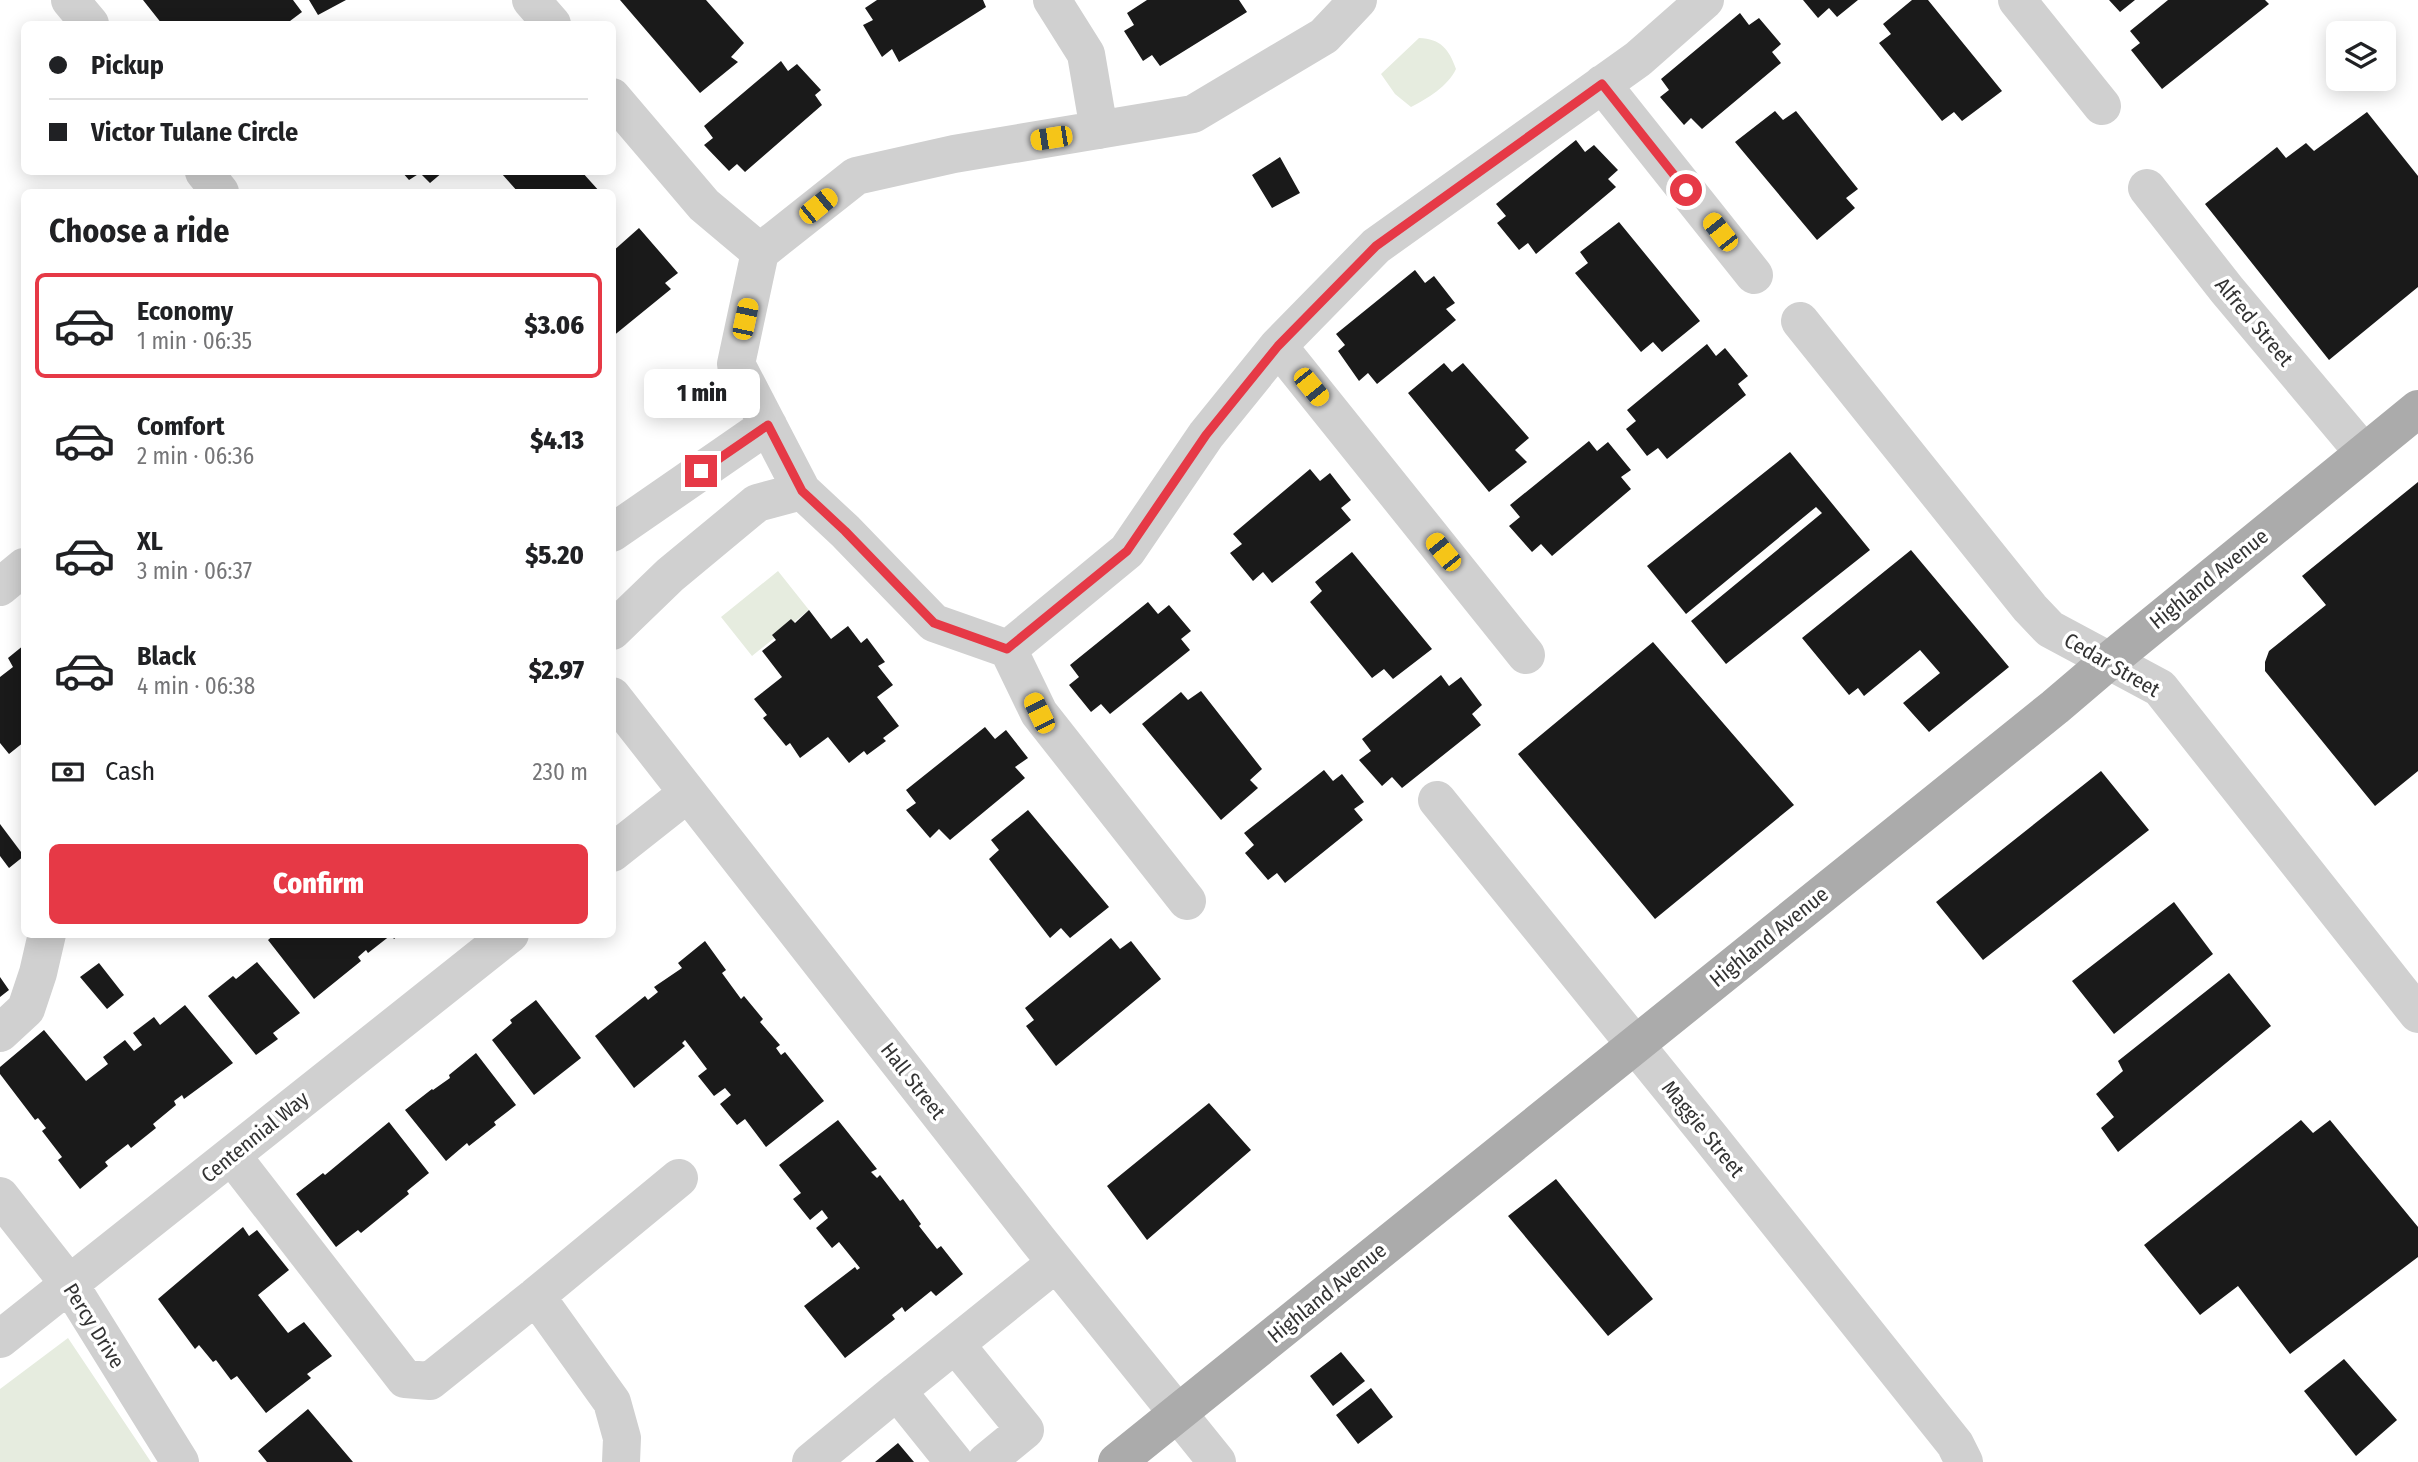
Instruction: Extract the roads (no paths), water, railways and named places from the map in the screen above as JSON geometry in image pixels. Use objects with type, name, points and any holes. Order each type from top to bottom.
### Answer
[{"type":"main road","name":"Highland Avenue","points":[[1117,1462],[2055,707],[2418,409]]},
{"type":"street","points":[[70,0],[88,21]]},
{"type":"street","points":[[531,0],[549,21]]},
{"type":"street","points":[[1052,0],[1086,54],[1099,130]]},
{"type":"street","points":[[1187,901],[1039,713],[1007,649],[934,623],[845,531],[802,491],[736,363],[760,252],[856,176],[954,154],[1193,114],[1324,36],[1358,0]]},
{"type":"street","points":[[1007,649],[1127,551],[1206,435],[1278,346],[1376,246],[1638,58],[1705,0]]},
{"type":"street","points":[[2017,0],[2102,106]]},
{"type":"street","points":[[1602,84],[1754,275]]},
{"type":"street","points":[[616,102],[704,205],[760,252]]},
{"type":"street","points":[[206,175],[218,189]]},
{"type":"street","name":"Alfred Street","points":[[2147,188],[2227,290],[2364,453]]},
{"type":"street","name":"Cedar Street","points":[[1800,321],[2030,608],[2050,629],[2160,688],[2418,1014]]},
{"type":"street","points":[[1278,346],[1526,655]]},
{"type":"street","points":[[616,530],[768,425]]},
{"type":"street","points":[[616,627],[670,575],[757,503],[802,491]]},
{"type":"street","points":[[0,587],[21,570]]},
{"type":"street","name":"Hall Street","points":[[616,701],[1056,1263],[1217,1462]]},
{"type":"street","points":[[616,850],[688,793]]},
{"type":"street","name":"Maggie Street","points":[[1437,800],[1955,1444],[1964,1462]]},
{"type":"street","points":[[0,1033],[26,1009],[46,938]]},
{"type":"street","name":"Centennial Way","points":[[0,1339],[505,938]]},
{"type":"street","points":[[232,1156],[405,1379],[430,1381],[679,1178]]},
{"type":"street","name":"Percy Drive","points":[[0,1196],[69,1284],[180,1462]]},
{"type":"street","points":[[811,1462],[1056,1263]]},
{"type":"street","points":[[536,1296],[612,1402],[622,1438],[621,1462]]},
{"type":"street","points":[[956,1345],[1026,1430],[986,1462]]},
{"type":"street","points":[[897,1391],[954,1462]]}]
